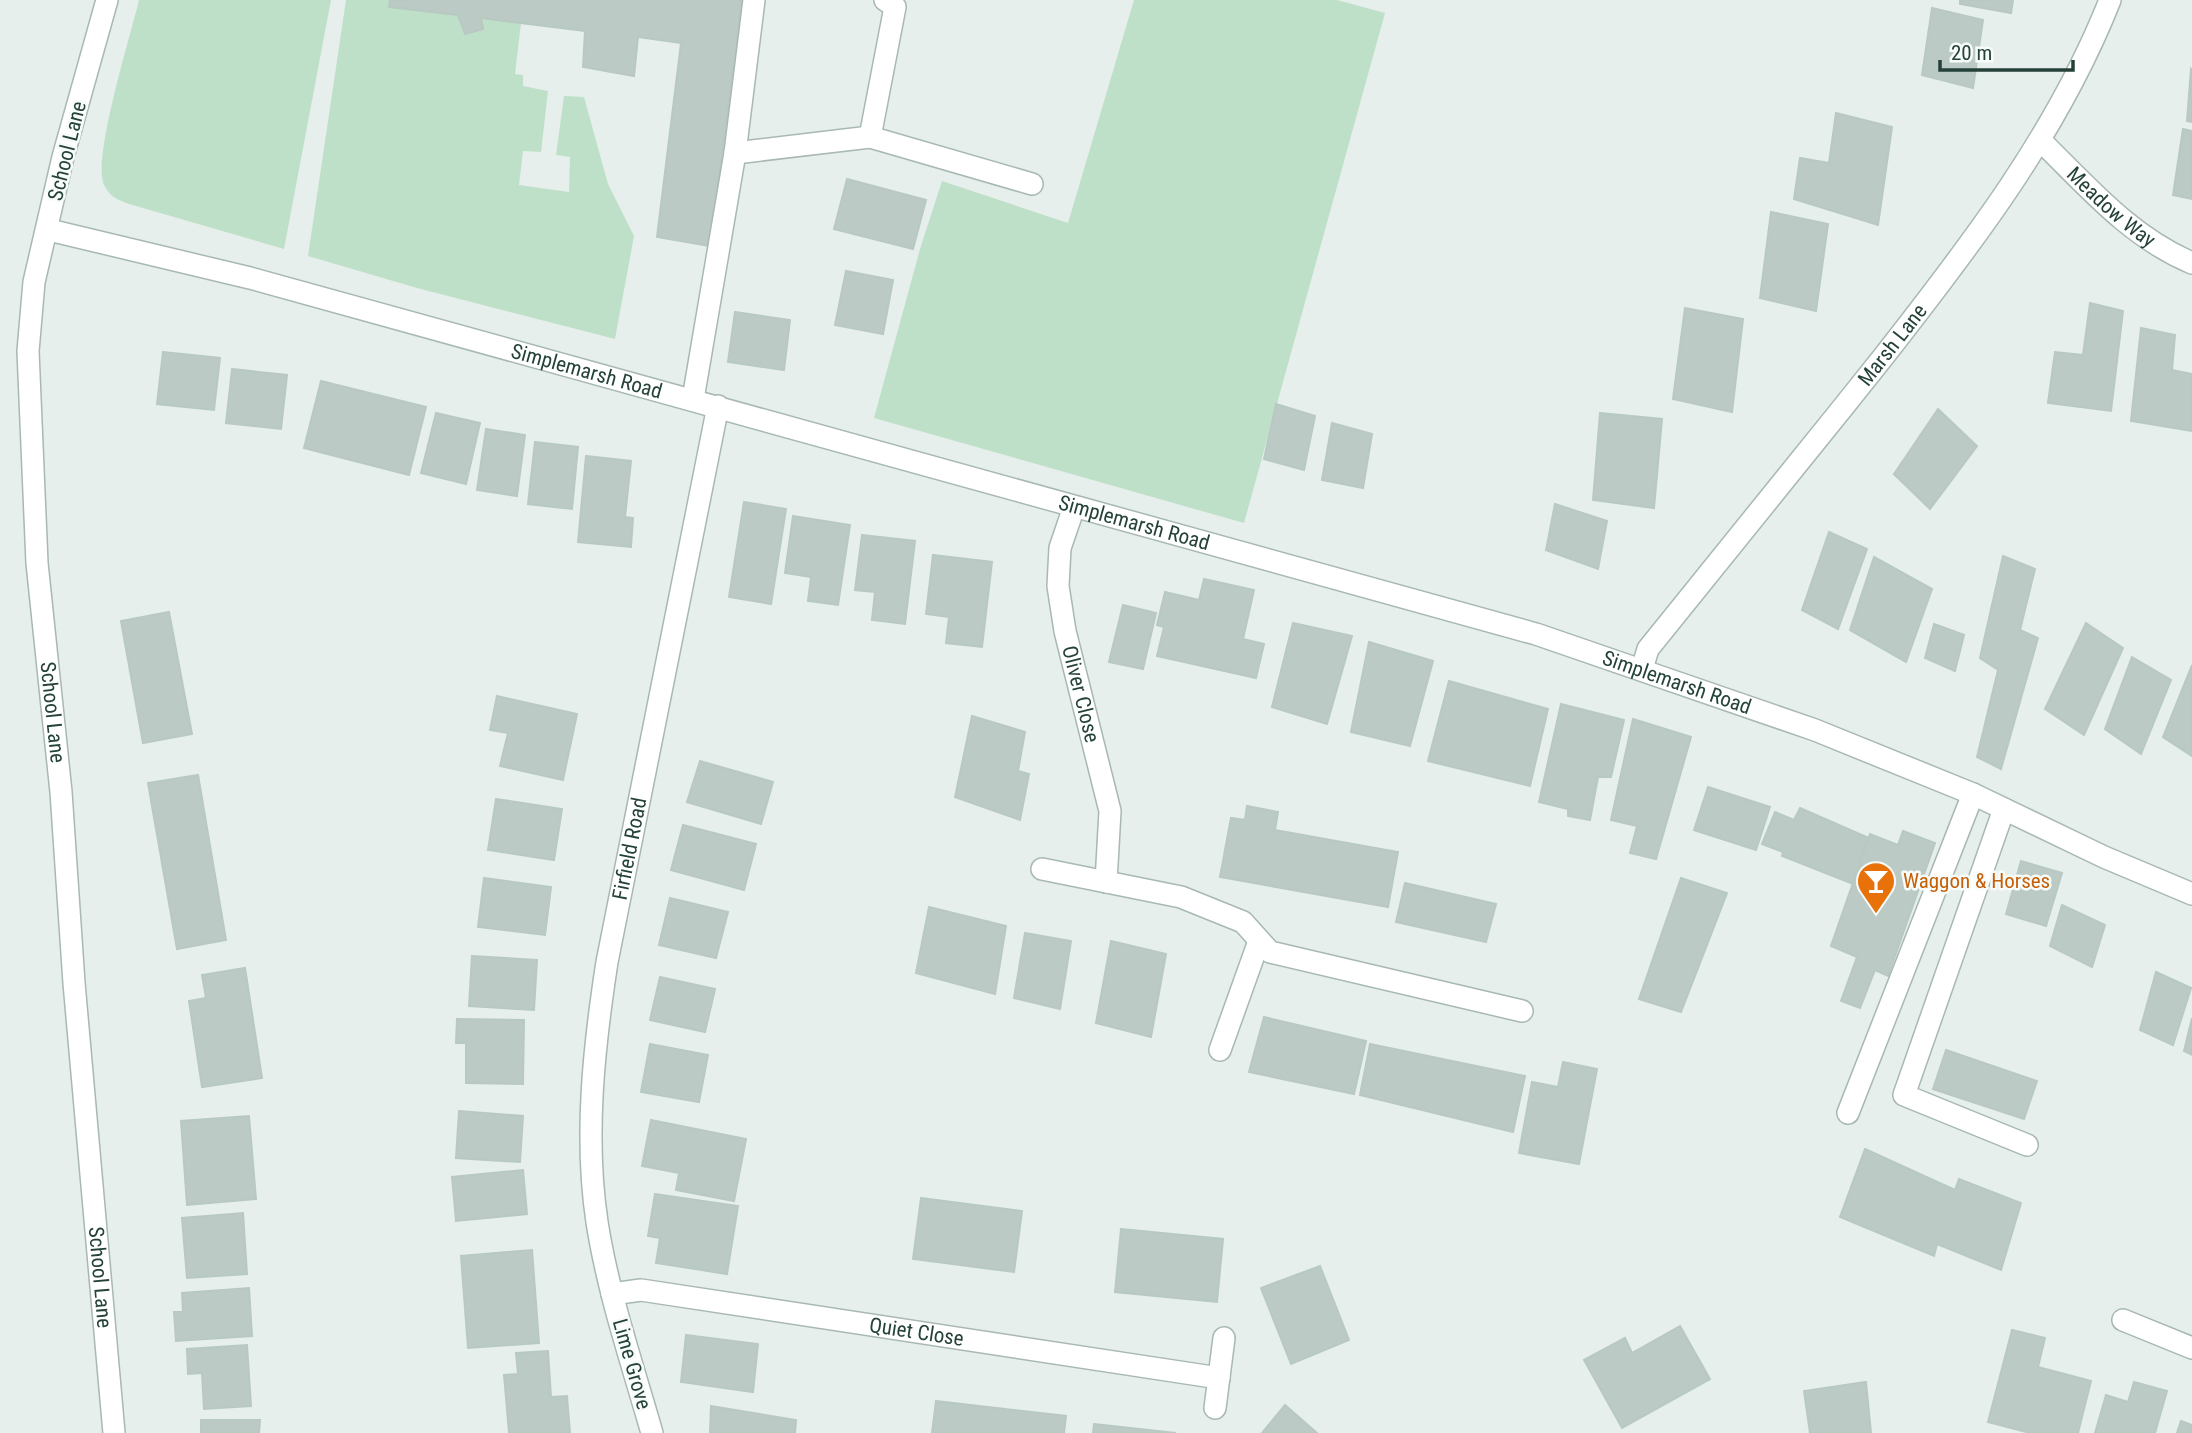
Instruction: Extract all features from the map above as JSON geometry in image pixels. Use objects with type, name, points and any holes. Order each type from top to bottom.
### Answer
[{"type":"street","name":"School Lane","points":[[107,0],[63,157],[49,230],[34,282],[28,351],[37,563],[61,792],[74,984],[114,1433]]},
{"type":"street","points":[[693,399],[735,153],[754,0]]},
{"type":"street","points":[[870,137],[895,7],[884,0]]},
{"type":"street","name":"Marsh Lane","points":[[1642,669],[1648,649],[1951,271],[2067,96],[2110,0]]},
{"type":"street","points":[[735,153],[870,137],[1032,184]]},
{"type":"street","name":"Meadow Way","points":[[2040,140],[2124,223],[2171,254],[2192,263]]},
{"type":"street","name":"Simplemarsh Road","points":[[49,230],[250,278],[1536,634],[1815,730],[1973,794],[2192,894]]},
{"type":"street","name":"Firfield Road","points":[[612,1294],[597,1220],[593,1138],[594,1046],[607,962],[718,406]]},
{"type":"street","name":"Oliver Close","points":[[1074,507],[1060,548],[1058,586],[1065,631],[1110,811],[1106,882]]},
{"type":"street","points":[[1848,1113],[1973,794]]},
{"type":"street","points":[[2004,809],[1904,1095],[2027,1145]]},
{"type":"street","points":[[1042,869],[1181,897],[1243,922],[1270,952],[1522,1011]]},
{"type":"street","points":[[1220,1050],[1259,941]]},
{"type":"street","name":"Quiet Close","points":[[612,1294],[641,1290],[1219,1378]]},
{"type":"street","name":"Lime Grove","points":[[612,1294],[652,1433]]},
{"type":"street","points":[[2123,1320],[2192,1348]]},
{"type":"street","points":[[1215,1408],[1224,1338]]},
{"type":"green space","points":[[139,0],[331,0],[284,249],[129,204],[106,189],[102,171],[103,150]]},
{"type":"green space","points":[[346,0],[390,0],[389,7],[458,15],[466,34],[483,29],[481,18],[521,23],[515,74],[523,75],[523,86],[548,91],[541,152],[523,151],[519,185],[569,192],[570,157],[556,155],[564,96],[584,97],[608,184],[634,236],[615,339],[417,288],[308,256]]},
{"type":"green space","points":[[1134,0],[1337,0],[1385,13],[1244,523],[874,418],[920,249],[942,181],[1068,223]]},
{"type":"building","points":[[390,0],[742,0],[710,246],[657,237],[681,43],[638,37],[634,76],[583,67],[585,31],[481,18],[483,29],[465,34],[458,15],[389,7]]},
{"type":"building","points":[[1960,0],[2013,0],[2011,13],[1960,4]]},
{"type":"building","points":[[1932,8],[1983,20],[1973,88],[1922,75]]},
{"type":"building","points":[[2192,70],[2192,122],[2187,121]]},
{"type":"building","points":[[1836,113],[1892,127],[1878,225],[1794,199],[1800,158],[1829,163]]},
{"type":"building","points":[[2183,129],[2192,131],[2192,199],[2173,195]]},
{"type":"building","points":[[847,179],[926,200],[913,249],[834,229]]},
{"type":"building","points":[[1771,212],[1828,224],[1816,311],[1760,298]]},
{"type":"building","points":[[846,271],[893,280],[883,334],[835,325]]},
{"type":"building","points":[[2090,303],[2123,311],[2111,411],[2048,403],[2055,352],[2083,355]]},
{"type":"building","points":[[1685,308],[1743,319],[1732,412],[1673,399]]},
{"type":"building","points":[[735,312],[790,320],[784,370],[728,362]]},
{"type":"building","points":[[2141,328],[2175,335],[2172,370],[2192,374],[2192,431],[2131,421]]},
{"type":"building","points":[[163,352],[220,358],[214,410],[157,404]]},
{"type":"building","points":[[232,369],[287,375],[281,429],[226,423]]},
{"type":"building","points":[[321,381],[426,407],[409,475],[304,448]]},
{"type":"building","points":[[1276,404],[1315,416],[1304,470],[1264,459]]},
{"type":"building","points":[[1938,409],[1977,446],[1930,509],[1894,474]]},
{"type":"building","points":[[436,413],[480,423],[466,484],[421,473]]},
{"type":"building","points":[[1600,413],[1662,419],[1654,508],[1593,500]]},
{"type":"building","points":[[1332,423],[1372,434],[1363,488],[1322,480]]},
{"type":"building","points":[[486,429],[525,435],[517,496],[477,490]]},
{"type":"building","points":[[535,442],[578,447],[572,509],[528,504]]},
{"type":"building","points":[[586,456],[631,461],[625,517],[633,518],[631,547],[578,542]]},
{"type":"building","points":[[744,502],[786,509],[771,604],[729,597]]},
{"type":"building","points":[[1555,504],[1607,521],[1598,569],[1546,550]]},
{"type":"building","points":[[793,516],[850,525],[838,605],[808,601],[811,577],[785,573]]},
{"type":"building","points":[[1829,532],[1867,549],[1838,629],[1802,610]]},
{"type":"building","points":[[862,535],[915,541],[905,624],[872,620],[875,592],[855,590]]},
{"type":"building","points":[[933,555],[992,562],[982,647],[946,643],[949,617],[926,614]]},
{"type":"building","points":[[2003,556],[2035,569],[2020,630],[2038,638],[2001,769],[1977,757],[1998,670],[1980,658]]},
{"type":"building","points":[[1874,557],[1932,589],[1906,662],[1850,630]]},
{"type":"building","points":[[1204,579],[1254,590],[1243,639],[1264,644],[1256,678],[1157,656],[1164,627],[1157,625],[1165,592],[1199,600]]},
{"type":"building","points":[[1123,605],[1156,613],[1143,669],[1109,662]]},
{"type":"building","points":[[169,612],[192,734],[143,743],[121,621]]},
{"type":"building","points":[[1293,623],[1352,636],[1327,724],[1272,707]]},
{"type":"building","points":[[2086,623],[2123,648],[2084,735],[2045,709]]},
{"type":"building","points":[[1934,624],[1964,635],[1955,671],[1925,658]]},
{"type":"building","points":[[1369,642],[1433,661],[1410,746],[1351,732]]},
{"type":"building","points":[[2132,657],[2171,680],[2141,754],[2105,729]]},
{"type":"building","points":[[2192,665],[2192,756],[2163,737]]},
{"type":"building","points":[[1449,681],[1548,709],[1530,786],[1428,761]]},
{"type":"building","points":[[497,696],[577,714],[563,780],[500,766],[508,733],[490,730]]},
{"type":"building","points":[[1561,704],[1624,720],[1611,777],[1598,777],[1590,820],[1568,816],[1568,809],[1539,802]]},
{"type":"building","points":[[972,716],[1025,732],[1018,771],[1029,774],[1020,820],[955,797]]},
{"type":"building","points":[[1633,719],[1691,737],[1656,859],[1630,853],[1637,826],[1611,820]]},
{"type":"building","points":[[700,761],[773,782],[761,824],[687,802]]},
{"type":"building","points":[[198,775],[226,940],[177,949],[148,783]]},
{"type":"building","points":[[1708,787],[1770,807],[1756,850],[1694,830]]},
{"type":"building","points":[[496,799],[562,809],[554,860],[488,850]]},
{"type":"building","points":[[1247,806],[1278,812],[1275,830],[1398,852],[1388,907],[1220,877],[1231,818],[1245,820]]},
{"type":"building","points":[[1800,808],[1869,838],[1853,884],[1782,856],[1783,852],[1762,844],[1775,812],[1794,820]]},
{"type":"building","points":[[683,825],[756,844],[744,890],[671,870]]},
{"type":"building","name":"Waggon & Horses","points":[[1903,831],[1935,843],[1888,976],[1875,970],[1860,1008],[1841,1001],[1857,957],[1831,946],[1870,834],[1898,845]]},
{"type":"building","points":[[2021,861],[2062,873],[2046,926],[2006,914]]},
{"type":"building","points":[[484,878],[551,887],[545,935],[478,927]]},
{"type":"building","points":[[1681,878],[1727,893],[1681,1012],[1639,999]]},
{"type":"building","points":[[1405,883],[1496,904],[1486,942],[1396,922]]},
{"type":"building","points":[[670,898],[728,912],[716,958],[659,945]]},
{"type":"building","points":[[2062,905],[2105,925],[2092,967],[2050,946]]},
{"type":"building","points":[[929,907],[1006,926],[995,994],[916,973]]},
{"type":"building","points":[[1025,933],[1071,941],[1060,1009],[1014,998]]},
{"type":"building","points":[[1111,941],[1166,954],[1151,1037],[1096,1023]]},
{"type":"building","points":[[472,956],[537,960],[534,1010],[469,1006]]},
{"type":"building","points":[[245,968],[262,1078],[202,1087],[189,1001],[206,998],[202,975]]},
{"type":"building","points":[[2156,972],[2191,988],[2173,1045],[2140,1030]]},
{"type":"building","points":[[660,977],[715,989],[705,1032],[650,1020]]},
{"type":"building","points":[[1264,1017],[1366,1041],[1354,1094],[1249,1072]]},
{"type":"building","points":[[2192,1018],[2192,1055],[2184,1051]]},
{"type":"building","points":[[457,1019],[524,1020],[523,1084],[466,1083],[466,1043],[456,1043]]},
{"type":"building","points":[[650,1044],[708,1055],[699,1102],[641,1092]]},
{"type":"building","points":[[1370,1044],[1525,1076],[1513,1132],[1360,1095]]},
{"type":"building","points":[[1946,1050],[2037,1081],[2024,1119],[1933,1089]]},
{"type":"building","points":[[1563,1062],[1597,1069],[1579,1164],[1519,1153],[1532,1082],[1558,1087]]},
{"type":"building","points":[[459,1111],[523,1116],[520,1162],[456,1158]]},
{"type":"building","points":[[249,1116],[256,1199],[187,1205],[181,1121]]},
{"type":"building","points":[[651,1120],[746,1139],[734,1201],[676,1190],[679,1173],[642,1166]]},
{"type":"building","points":[[1865,1149],[1955,1190],[1959,1179],[2021,1203],[2001,1270],[1937,1244],[1934,1256],[1840,1217]]},
{"type":"building","points":[[523,1170],[527,1214],[456,1221],[452,1177]]},
{"type":"building","points":[[655,1194],[738,1206],[727,1274],[656,1263],[660,1238],[648,1236]]},
{"type":"building","points":[[921,1198],[1022,1211],[1014,1272],[913,1259]]},
{"type":"building","points":[[243,1213],[247,1274],[187,1278],[182,1218]]},
{"type":"building","points":[[1121,1229],[1223,1239],[1217,1302],[1115,1292]]},
{"type":"building","points":[[532,1250],[539,1343],[468,1348],[461,1256]]},
{"type":"building","points":[[1320,1266],[1349,1340],[1291,1364],[1261,1288]]},
{"type":"building","points":[[249,1288],[252,1336],[176,1341],[174,1312],[183,1312],[182,1293]]},
{"type":"building","points":[[1680,1326],[1710,1379],[1622,1428],[1584,1360],[1625,1338],[1632,1353]]},
{"type":"building","points":[[2012,1330],[2045,1338],[2038,1367],[2091,1381],[2078,1433],[2030,1433],[1988,1422]]},
{"type":"building","points":[[686,1335],[758,1344],[753,1392],[681,1382]]},
{"type":"building","points":[[247,1345],[251,1406],[204,1409],[202,1373],[188,1374],[187,1349]]},
{"type":"building","points":[[548,1351],[551,1397],[567,1396],[570,1433],[509,1433],[504,1375],[518,1374],[516,1353]]},
{"type":"building","points":[[1866,1382],[1871,1433],[1810,1433],[1804,1391]]},
{"type":"building","points":[[2134,1382],[2167,1391],[2155,1433],[2095,1433],[2106,1395],[2128,1402]]},
{"type":"building","points":[[936,1401],[1066,1416],[1064,1433],[932,1433]]},
{"type":"building","points":[[1285,1405],[1317,1433],[1262,1433]]},
{"type":"building","points":[[711,1406],[796,1420],[795,1433],[710,1433]]},
{"type":"building","points":[[201,1420],[260,1420],[259,1433],[201,1433]]},
{"type":"building","points":[[2181,1421],[2192,1425],[2192,1433],[2177,1433]]},
{"type":"building","points":[[1094,1424],[1176,1433],[1093,1433]]},
{"type":"place","name":"Waggon & Horses","points":[[1876,915]]}]
